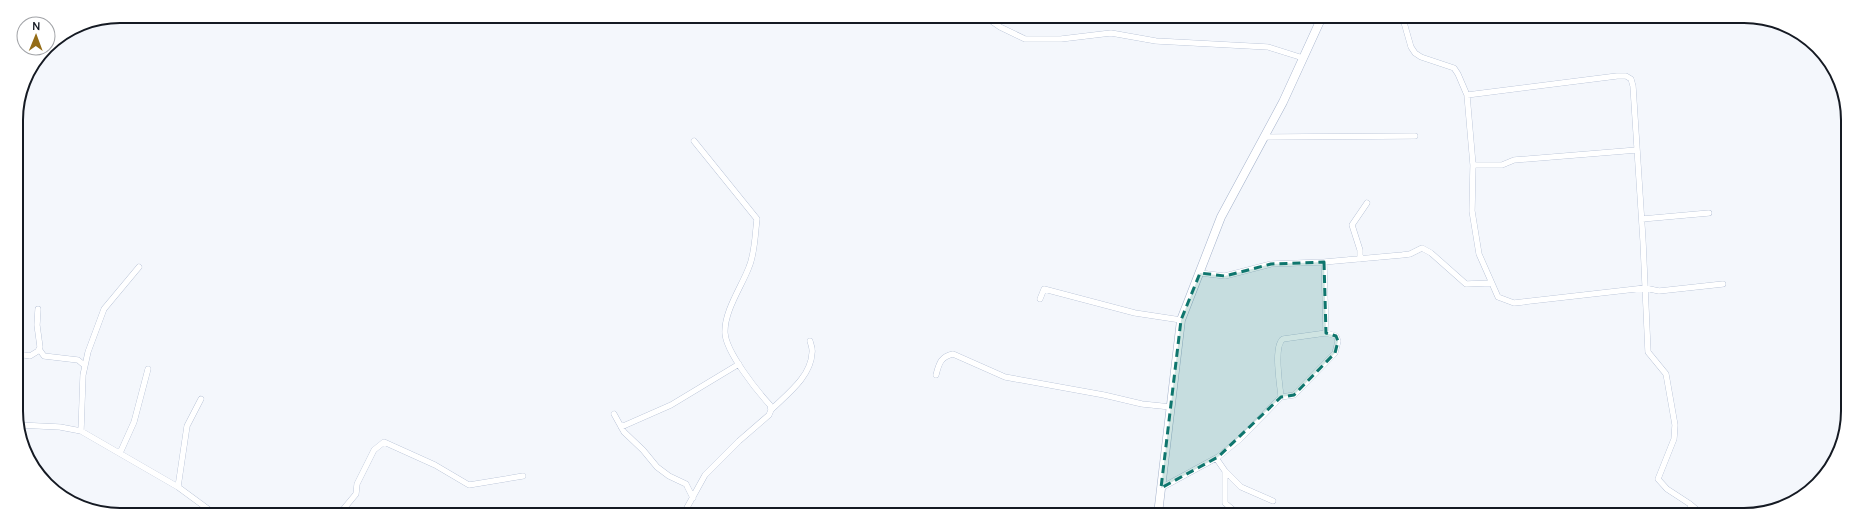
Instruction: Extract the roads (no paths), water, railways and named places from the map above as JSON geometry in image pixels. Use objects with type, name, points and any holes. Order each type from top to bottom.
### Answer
[{"type":"street","points":[[994,23],[1025,39],[1061,39],[1111,33],[1156,41],[1268,48],[1304,58]]},
{"type":"street","points":[[1159,508],[1181,320],[1221,217],[1283,102],[1319,23]]},
{"type":"street","points":[[1404,23],[1415,53],[1421,57],[1454,68],[1458,74],[1466,95],[1472,165],[1472,211],[1480,254],[1498,297],[1514,303],[1646,288],[1659,291],[1723,284]]},
{"type":"street","points":[[1466,95],[1566,81],[1626,76],[1631,79],[1633,86],[1642,219],[1648,352],[1666,374],[1675,425],[1674,439],[1658,479],[1667,489],[1695,508]]},
{"type":"street","points":[[1265,137],[1415,136]]},
{"type":"street","points":[[694,141],[757,219],[749,266],[737,290],[725,333],[728,344],[739,364],[770,405],[771,410]]},
{"type":"street","points":[[1472,165],[1502,165],[1514,160],[1637,150]]},
{"type":"street","points":[[1360,259],[1360,250],[1352,225],[1367,203]]},
{"type":"street","points":[[1642,219],[1709,213]]},
{"type":"street","points":[[1200,273],[1225,276],[1272,264],[1324,262],[1410,254],[1422,248],[1431,253],[1466,284],[1491,283]]},
{"type":"street","points":[[1324,262],[1326,333]]},
{"type":"street","points":[[81,431],[84,365],[104,309],[139,267]]},
{"type":"street","points":[[1040,300],[1044,289],[1136,313],[1181,320]]},
{"type":"street","points":[[38,309],[39,348],[44,356],[78,360],[84,365]]},
{"type":"street","points":[[1161,488],[1216,458],[1240,439],[1281,397],[1294,395],[1335,353],[1338,341],[1336,336],[1326,333],[1283,339],[1280,341],[1278,345],[1278,367],[1281,397]]},
{"type":"street","points":[[687,508],[705,476],[739,441],[769,415],[771,410],[797,385],[808,369],[812,353],[810,341]]},
{"type":"street","points":[[23,355],[30,356],[39,348]]},
{"type":"street","points":[[936,375],[940,361],[945,356],[953,354],[1005,377],[1104,395],[1142,404],[1171,407]]},
{"type":"street","points":[[621,427],[671,405],[739,364]]},
{"type":"street","points":[[120,453],[134,422],[148,368]]},
{"type":"street","points":[[178,487],[187,426],[201,399]]},
{"type":"street","points":[[614,414],[621,427],[657,467],[668,476],[686,484],[693,498]]},
{"type":"street","points":[[24,425],[60,427],[81,431],[178,487],[207,508]]},
{"type":"street","points":[[344,508],[356,494],[358,484],[374,450],[384,442],[435,465],[469,486],[522,476]]},
{"type":"street","points":[[1216,458],[1225,471],[1241,486],[1273,501]]},
{"type":"street","points":[[1225,471],[1225,503],[1231,508]]},
{"type":"street","points":[[1690,504],[1690,508]]}]
